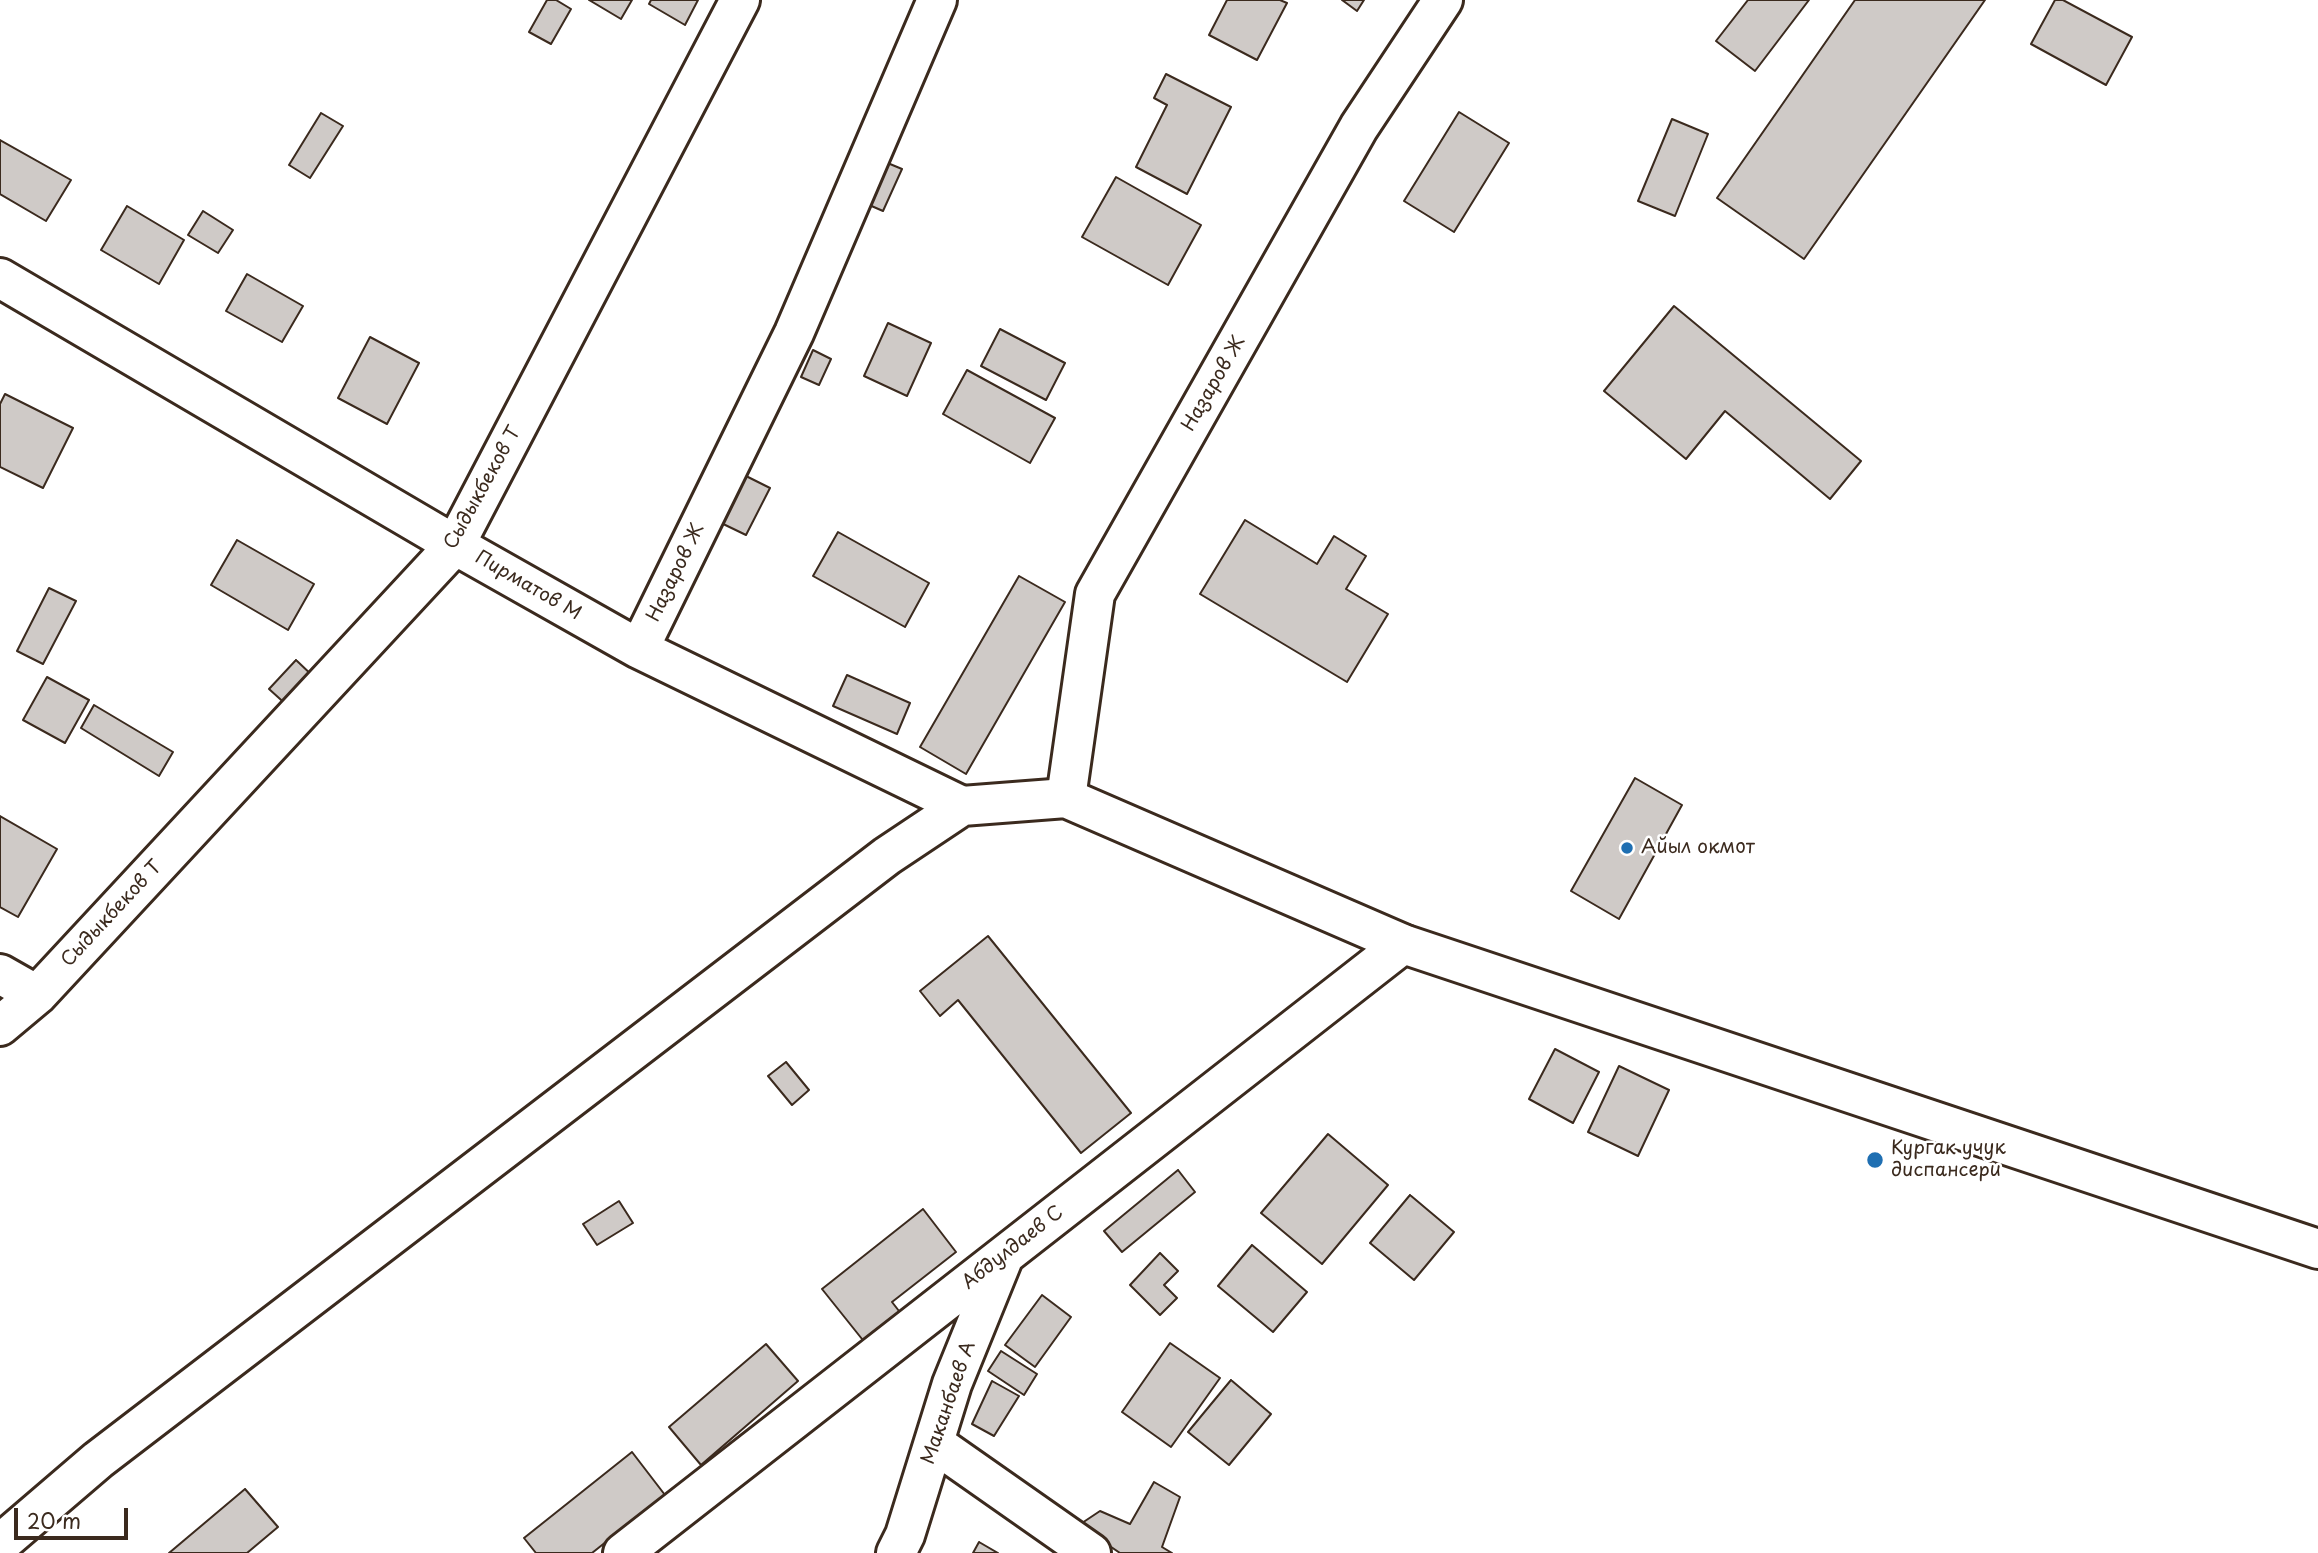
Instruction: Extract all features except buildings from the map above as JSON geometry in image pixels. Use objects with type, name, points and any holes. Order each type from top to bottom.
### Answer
[{"type":"main road","name":"Сыдыкбеков Т","points":[[0,1026],[37,995],[455,545],[740,0]]},
{"type":"main road","name":"Назаров Ж","points":[[639,649],[794,333],[937,0]]},
{"type":"main road","name":"Назаров Ж","points":[[1066,798],[1095,594],[1359,127],[1443,0]]},
{"type":"main road","name":"Пирматов М","points":[[0,278],[455,545],[639,649],[962,806]]},
{"type":"main road","points":[[0,1544],[98,1460],[887,856],[962,806],[1066,798],[1403,944],[2318,1249]]},
{"type":"main road","name":"Абдулдаев С","points":[[623,1553],[1403,944]]},
{"type":"main road","points":[[0,974],[37,995]]},
{"type":"main road","name":"Маканбаев А","points":[[896,1553],[905,1535],[952,1384],[1005,1255]]},
{"type":"main road","points":[[934,1443],[1091,1553]]},
{"type":"place","name":"Айыл окмот","points":[[1627,848]]},
{"type":"place","name":"Кургак учук диспансери","points":[[1875,1160]]}]
